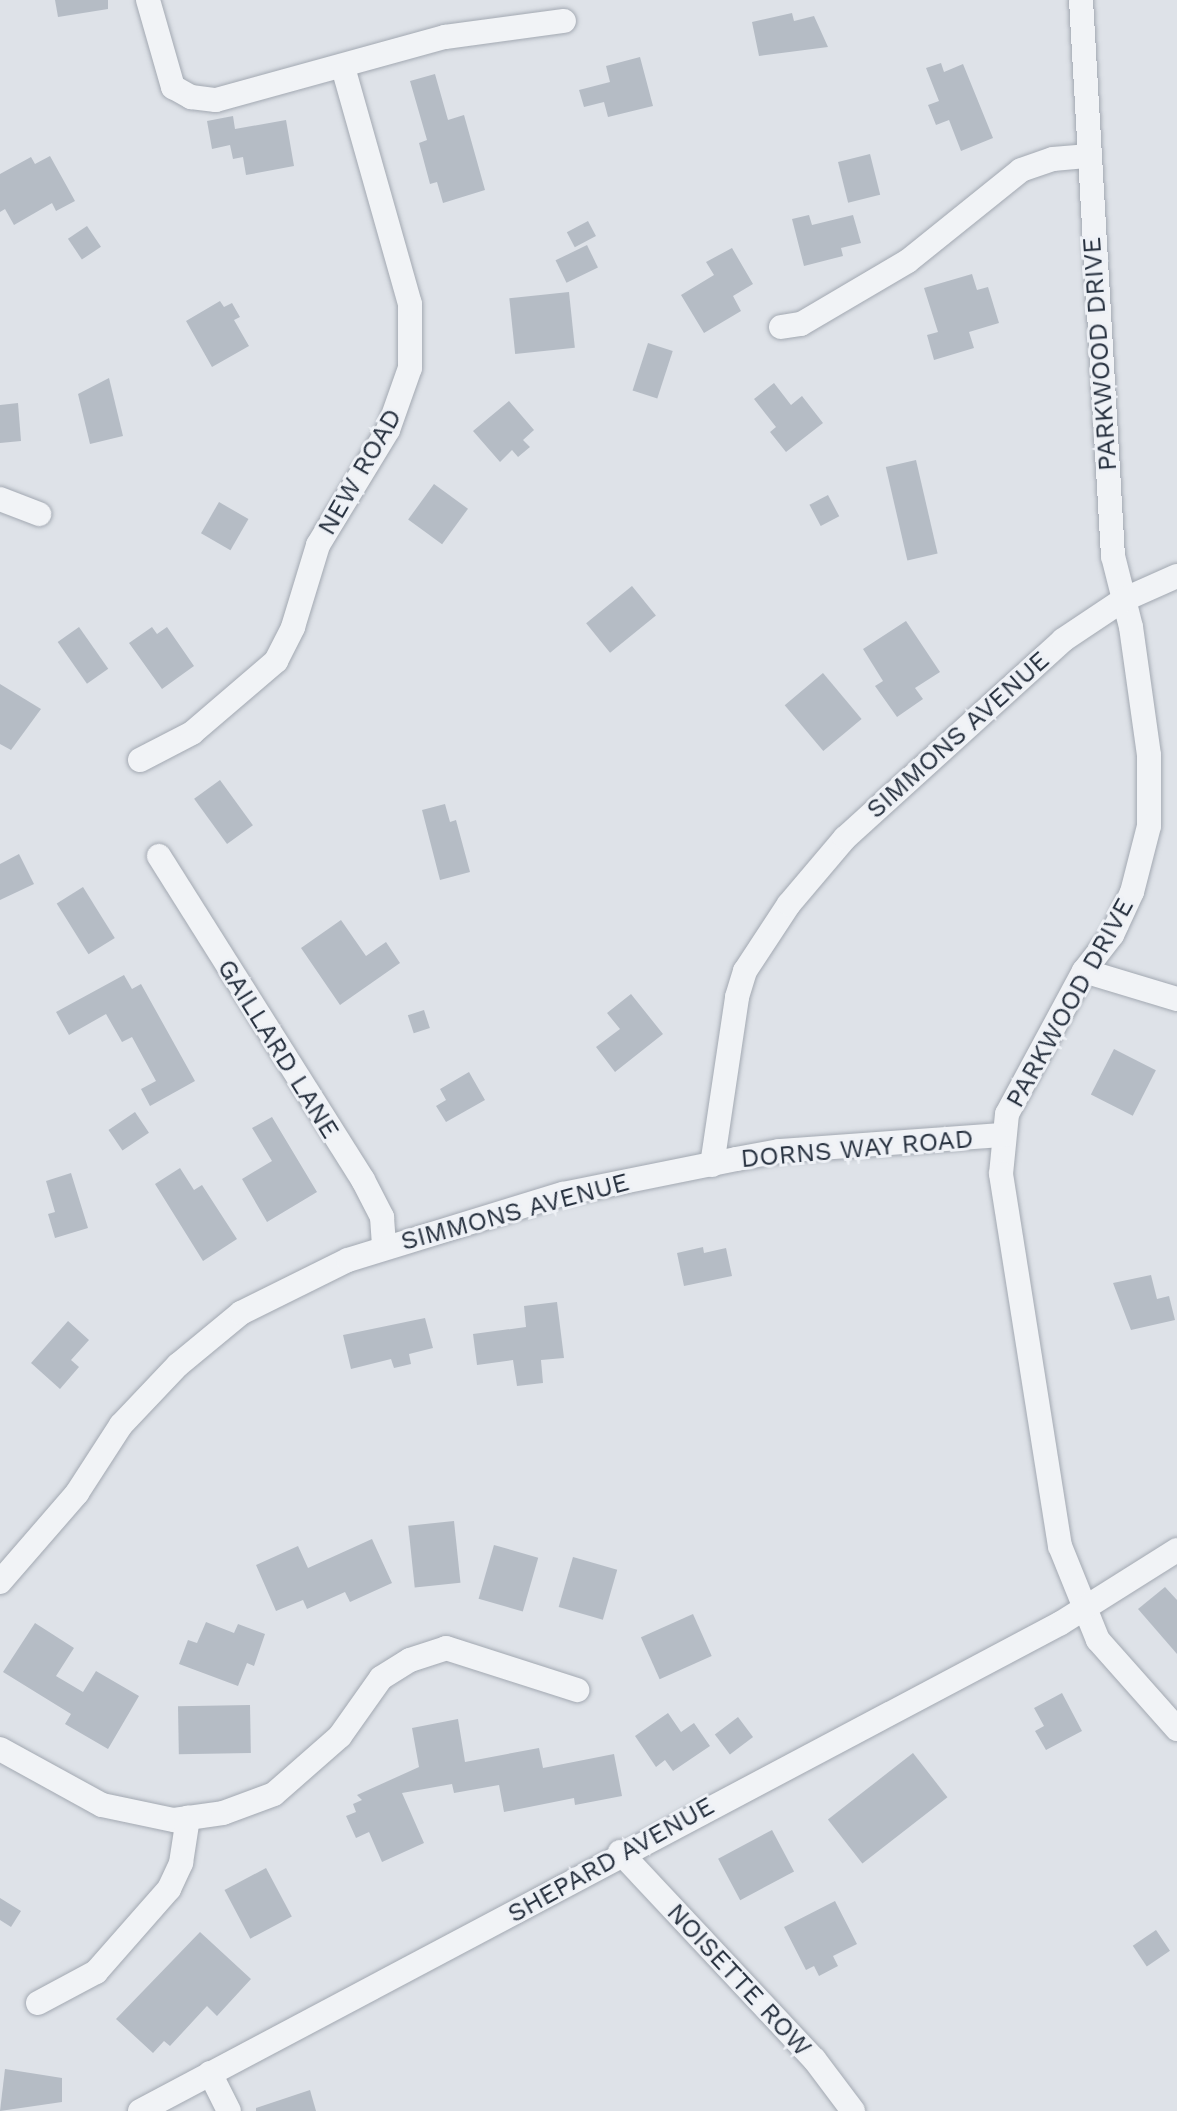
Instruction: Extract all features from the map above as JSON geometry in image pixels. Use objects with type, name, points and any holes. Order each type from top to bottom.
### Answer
[{"type":"street","points":[[148,0],[173,87],[181,94],[216,100],[485,28],[564,21]]},
{"type":"street","name":"PARKWOOD DRIVE","points":[[1081,0],[1086,156],[1113,556],[1149,755],[1149,826],[1132,892],[1112,935],[1084,971],[1020,1085],[1003,1135],[1001,1174],[1060,1546],[1083,1610],[1117,1665],[1177,1729]]},
{"type":"street","name":"NEW ROAD","points":[[140,760],[192,733],[276,661],[318,545],[338,505],[388,430],[410,368],[410,304],[343,68]]},
{"type":"street","points":[[781,327],[801,324],[908,261],[1021,170],[1053,159],[1086,156]]},
{"type":"street","points":[[0,499],[39,514]]},
{"type":"street","name":"SIMMONS AVENUE","points":[[0,1582],[77,1493],[121,1425],[208,1338],[274,1292],[384,1247],[563,1194],[712,1165],[737,997],[745,971],[773,924],[845,838],[1063,640],[1123,600],[1177,576]]},
{"type":"street","name":"GAILLARD LANE","points":[[159,856],[363,1180],[382,1217],[384,1247]]},
{"type":"street","points":[[1084,971],[1177,999]]},
{"type":"street","name":"DORNS WAY ROAD","points":[[712,1165],[779,1151],[1003,1135]]},
{"type":"street","name":"SHEPARD AVENUE","points":[[140,2111],[620,1852],[1083,1610],[1177,1550]]},
{"type":"street","points":[[0,1749],[102,1805],[131,1815],[188,1818],[223,1813],[274,1794],[340,1736],[381,1678],[410,1660],[446,1648],[577,1690]]},
{"type":"street","points":[[38,2003],[96,1972],[169,1889],[181,1863],[188,1818]]},
{"type":"street","name":"NOISETTE ROW","points":[[620,1852],[814,2059],[853,2111]]},
{"type":"street","points":[[210,2073],[229,2111]]},
{"type":"building","points":[[55,0],[108,0],[108,9],[58,17]]},
{"type":"building","points":[[792,13],[794,21],[814,16],[828,47],[759,56],[752,22]]},
{"type":"building","points":[[640,57],[653,106],[608,117],[604,102],[584,107],[579,90],[610,82],[606,66]]},
{"type":"building","points":[[941,63],[944,72],[963,64],[993,138],[961,151],[949,120],[936,125],[928,105],[939,101],[926,68]]},
{"type":"building","points":[[435,74],[448,120],[464,115],[485,190],[443,203],[437,182],[430,184],[419,143],[427,140],[410,81]]},
{"type":"building","points":[[233,116],[235,129],[286,120],[294,166],[246,175],[243,157],[233,159],[230,145],[212,149],[207,121]]},
{"type":"building","points":[[870,154],[880,195],[848,203],[838,162]]},
{"type":"building","points":[[50,156],[75,201],[56,211],[52,203],[14,225],[5,209],[0,212],[0,174],[31,157],[35,164]]},
{"type":"building","points":[[809,215],[812,225],[853,215],[861,243],[841,248],[843,256],[804,266],[792,219]]},
{"type":"building","points":[[588,221],[596,236],[575,247],[567,232]]},
{"type":"building","points":[[87,226],[101,247],[82,260],[68,239]]},
{"type":"building","points":[[587,245],[598,267],[567,283],[556,260]]},
{"type":"building","points":[[732,248],[753,284],[733,296],[741,311],[704,333],[681,295],[714,275],[706,262]]},
{"type":"building","points":[[972,274],[977,290],[988,287],[999,323],[969,332],[974,348],[934,360],[927,335],[938,332],[924,288]]},
{"type":"building","points":[[569,292],[575,348],[515,354],[509,298]]},
{"type":"building","points":[[220,301],[224,307],[232,303],[240,317],[234,320],[249,346],[212,367],[186,321]]},
{"type":"building","points":[[648,343],[673,351],[657,399],[633,391]]},
{"type":"building","points":[[109,378],[123,436],[90,444],[78,394]]},
{"type":"building","points":[[774,383],[791,405],[802,396],[823,423],[786,452],[770,432],[776,427],[754,399]]},
{"type":"building","points":[[509,401],[534,430],[523,440],[530,447],[518,457],[512,450],[500,462],[473,431]]},
{"type":"building","points":[[18,403],[21,441],[0,443],[0,405]]},
{"type":"building","points":[[916,460],[938,554],[907,561],[886,467]]},
{"type":"building","points":[[434,484],[468,509],[442,544],[408,520]]},
{"type":"building","points":[[828,495],[839,516],[821,526],[809,505]]},
{"type":"building","points":[[219,502],[248,519],[230,550],[201,533]]},
{"type":"building","points":[[632,586],[656,616],[610,653],[586,623]]},
{"type":"building","points":[[906,621],[940,672],[915,688],[923,699],[897,717],[875,686],[883,681],[863,649]]},
{"type":"building","points":[[79,627],[108,669],[87,684],[58,642]]},
{"type":"building","points":[[152,627],[157,634],[167,627],[194,666],[162,689],[129,643]]},
{"type":"building","points":[[823,673],[862,719],[823,751],[785,705]]},
{"type":"building","points":[[0,684],[41,709],[11,750],[0,744]]},
{"type":"building","points":[[220,780],[253,825],[227,844],[194,799]]},
{"type":"building","points":[[445,804],[450,822],[456,820],[470,872],[440,880],[422,810]]},
{"type":"building","points":[[19,854],[34,884],[0,900],[0,864]]},
{"type":"building","points":[[83,887],[115,938],[89,954],[57,903]]},
{"type":"building","points":[[341,920],[366,956],[386,942],[400,963],[340,1005],[301,948]]},
{"type":"building","points":[[124,975],[132,989],[141,984],[195,1081],[150,1106],[141,1089],[156,1081],[132,1037],[122,1042],[106,1014],[69,1035],[56,1012]]},
{"type":"building","points":[[631,994],[663,1034],[615,1072],[596,1047],[620,1029],[607,1013]]},
{"type":"building","points":[[424,1010],[430,1028],[414,1033],[408,1015]]},
{"type":"building","points":[[1114,1049],[1156,1070],[1133,1116],[1091,1094]]},
{"type":"building","points":[[469,1072],[485,1100],[446,1122],[436,1106],[446,1100],[440,1089]]},
{"type":"building","points":[[135,1112],[149,1133],[122,1151],[108,1130]]},
{"type":"building","points":[[272,1117],[317,1192],[267,1222],[242,1179],[272,1161],[252,1128]]},
{"type":"building","points":[[180,1168],[194,1190],[202,1185],[237,1239],[203,1261],[155,1184]]},
{"type":"building","points":[[71,1173],[88,1228],[55,1238],[48,1214],[55,1212],[46,1181]]},
{"type":"building","points":[[703,1247],[704,1253],[726,1248],[732,1276],[684,1286],[677,1253]]},
{"type":"building","points":[[1151,1275],[1157,1299],[1169,1296],[1175,1320],[1131,1330],[1113,1283]]},
{"type":"building","points":[[557,1302],[564,1358],[541,1360],[543,1383],[517,1386],[513,1360],[477,1365],[473,1334],[526,1327],[524,1306]]},
{"type":"building","points":[[425,1318],[433,1348],[409,1354],[411,1364],[394,1368],[391,1359],[351,1369],[343,1335]]},
{"type":"building","points":[[68,1321],[89,1340],[71,1360],[79,1367],[60,1389],[31,1363]]},
{"type":"building","points":[[454,1521],[460,1583],[415,1587],[408,1526]]},
{"type":"building","points":[[372,1539],[392,1583],[350,1602],[345,1592],[307,1609],[303,1600],[276,1611],[256,1565],[298,1546],[308,1568]]},
{"type":"building","points":[[494,1545],[538,1558],[523,1612],[479,1599]]},
{"type":"building","points":[[573,1557],[617,1570],[603,1620],[559,1607]]},
{"type":"building","points":[[1165,1587],[1177,1600],[1177,1654],[1138,1609]]},
{"type":"building","points":[[693,1614],[712,1656],[660,1679],[641,1637]]},
{"type":"building","points":[[206,1622],[234,1633],[238,1624],[265,1634],[254,1666],[247,1663],[238,1686],[179,1664],[188,1640],[197,1643]]},
{"type":"building","points":[[35,1623],[74,1648],[56,1676],[83,1692],[96,1671],[139,1696],[108,1749],[65,1724],[71,1714],[3,1672]]},
{"type":"building","points":[[1062,1693],[1082,1731],[1046,1750],[1035,1731],[1044,1726],[1034,1708]]},
{"type":"building","points":[[250,1705],[251,1753],[179,1754],[178,1706]]},
{"type":"building","points":[[668,1713],[681,1732],[694,1723],[710,1746],[673,1771],[665,1760],[656,1767],[635,1736]]},
{"type":"building","points":[[738,1717],[753,1737],[730,1754],[715,1734]]},
{"type":"building","points":[[458,1719],[465,1762],[539,1748],[543,1768],[614,1754],[622,1796],[575,1805],[574,1798],[504,1812],[499,1785],[454,1793],[452,1784],[402,1793],[424,1843],[382,1862],[369,1832],[356,1838],[346,1816],[356,1812],[353,1804],[362,1800],[357,1795],[419,1767],[412,1728]]},
{"type":"building","points":[[913,1753],[947,1797],[862,1864],[828,1819]]},
{"type":"building","points":[[772,1830],[794,1871],[740,1900],[718,1859]]},
{"type":"building","points":[[266,1868],[292,1917],[250,1939],[225,1890]]},
{"type":"building","points":[[0,1898],[21,1911],[11,1927],[0,1920]]},
{"type":"building","points":[[835,1901],[857,1944],[833,1956],[838,1966],[819,1976],[814,1966],[806,1970],[784,1927]]},
{"type":"building","points":[[1156,1930],[1170,1951],[1147,1966],[1133,1946]]},
{"type":"building","points":[[200,1932],[251,1979],[217,2016],[207,2006],[170,2046],[164,2041],[153,2053],[116,2019]]},
{"type":"building","points":[[5,2069],[62,2078],[62,2102],[0,2111]]},
{"type":"building","points":[[310,2090],[316,2111],[256,2111],[256,2108]]}]
